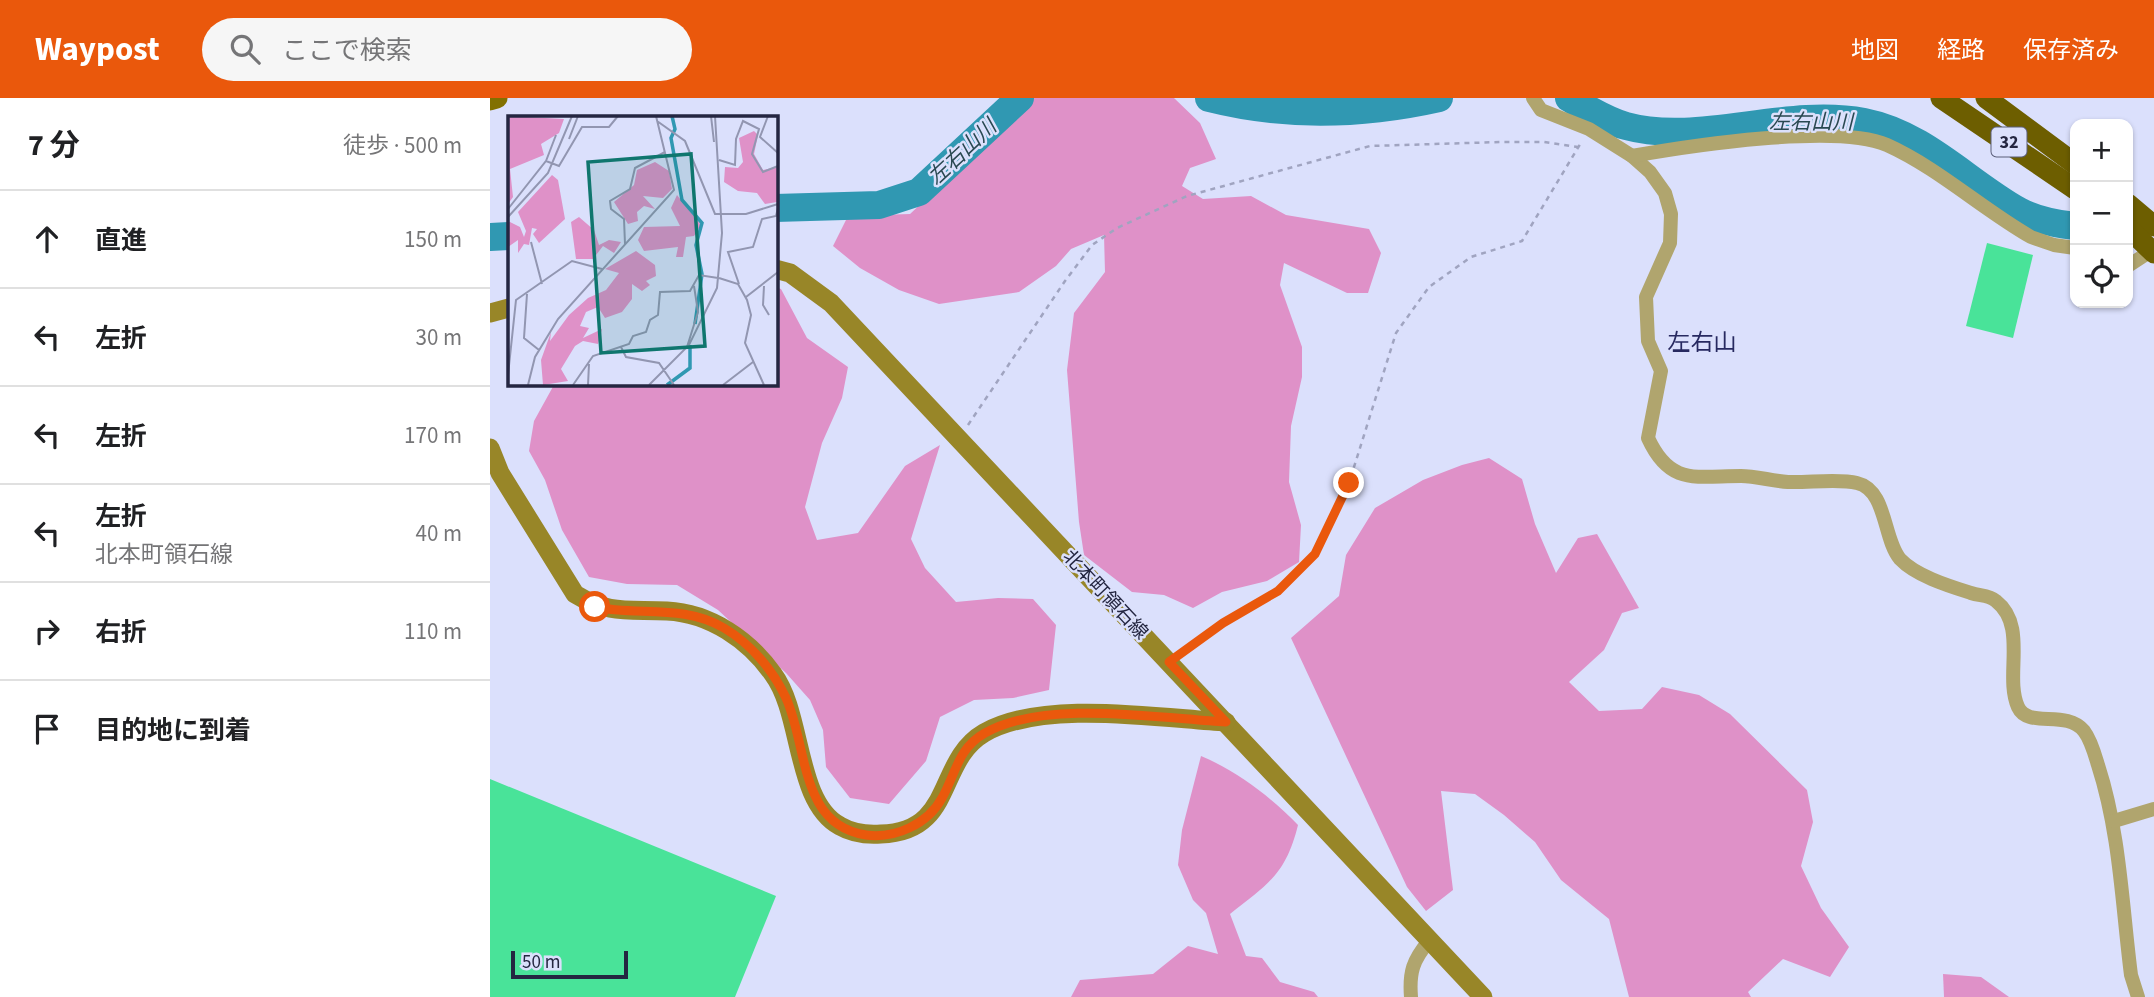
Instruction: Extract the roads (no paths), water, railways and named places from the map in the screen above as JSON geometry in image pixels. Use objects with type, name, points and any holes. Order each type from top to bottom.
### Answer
[{"type":"highway","name":"32","points":[[1941,98],[2070,186]]},
{"type":"highway","name":"32","points":[[1986,98],[2070,160]]},
{"type":"highway","points":[[2133,208],[2154,226]]},
{"type":"highway","points":[[2133,233],[2153,251]]},
{"type":"main road","points":[[490,100],[497,98]]},
{"type":"main road","name":"北本町領石線","points":[[777,270],[790,273],[831,303],[1483,997]]},
{"type":"main road","points":[[490,313],[508,308]]},
{"type":"main road","points":[[490,448],[507,484],[575,594],[595,607],[616,611],[670,611],[696,616],[723,627],[750,647],[774,675],[788,701],[806,772],[821,812],[840,827],[866,835],[909,829],[942,799],[957,761],[969,744],[986,732],[1009,723],[1082,713],[1226,722]]},
{"type":"street","points":[[1533,98],[1541,110],[1589,130],[1632,156],[1650,172],[1665,193],[1671,214],[1670,243],[1646,297],[1648,341],[1661,371],[1648,438],[1666,467],[1695,479],[1743,475],[1786,482],[1858,483],[1870,491],[1878,503],[1899,558],[1917,572],[1997,601],[2006,613],[2014,641],[2015,697],[2020,711],[2030,718],[2072,721],[2085,732],[2114,821],[2131,975],[2138,997]]},
{"type":"street","points":[[1632,156],[1726,142],[1851,135],[1871,139],[1888,146],[2031,237],[2070,247]]},
{"type":"street","points":[[2133,263],[2153,251]]},
{"type":"street","points":[[2114,821],[2154,809]]},
{"type":"street","points":[[1411,997],[1410,977],[1414,958],[1429,941]]},
{"type":"waterway","name":"左右山川","points":[[777,208],[879,205],[919,192],[1020,98]]},
{"type":"waterway","name":"左右山川","points":[[1209,98],[1295,111],[1382,108],[1439,98]]},
{"type":"waterway","name":"左右山川","points":[[1569,98],[1611,121],[1654,131],[1712,130],[1804,119],[1864,122],[1907,137],[2019,211],[2032,217],[2070,225]]},
{"type":"waterway","name":"左右山川","points":[[490,237],[508,236]]},
{"type":"district","name":"左右山","points":[[1702,342]]}]
